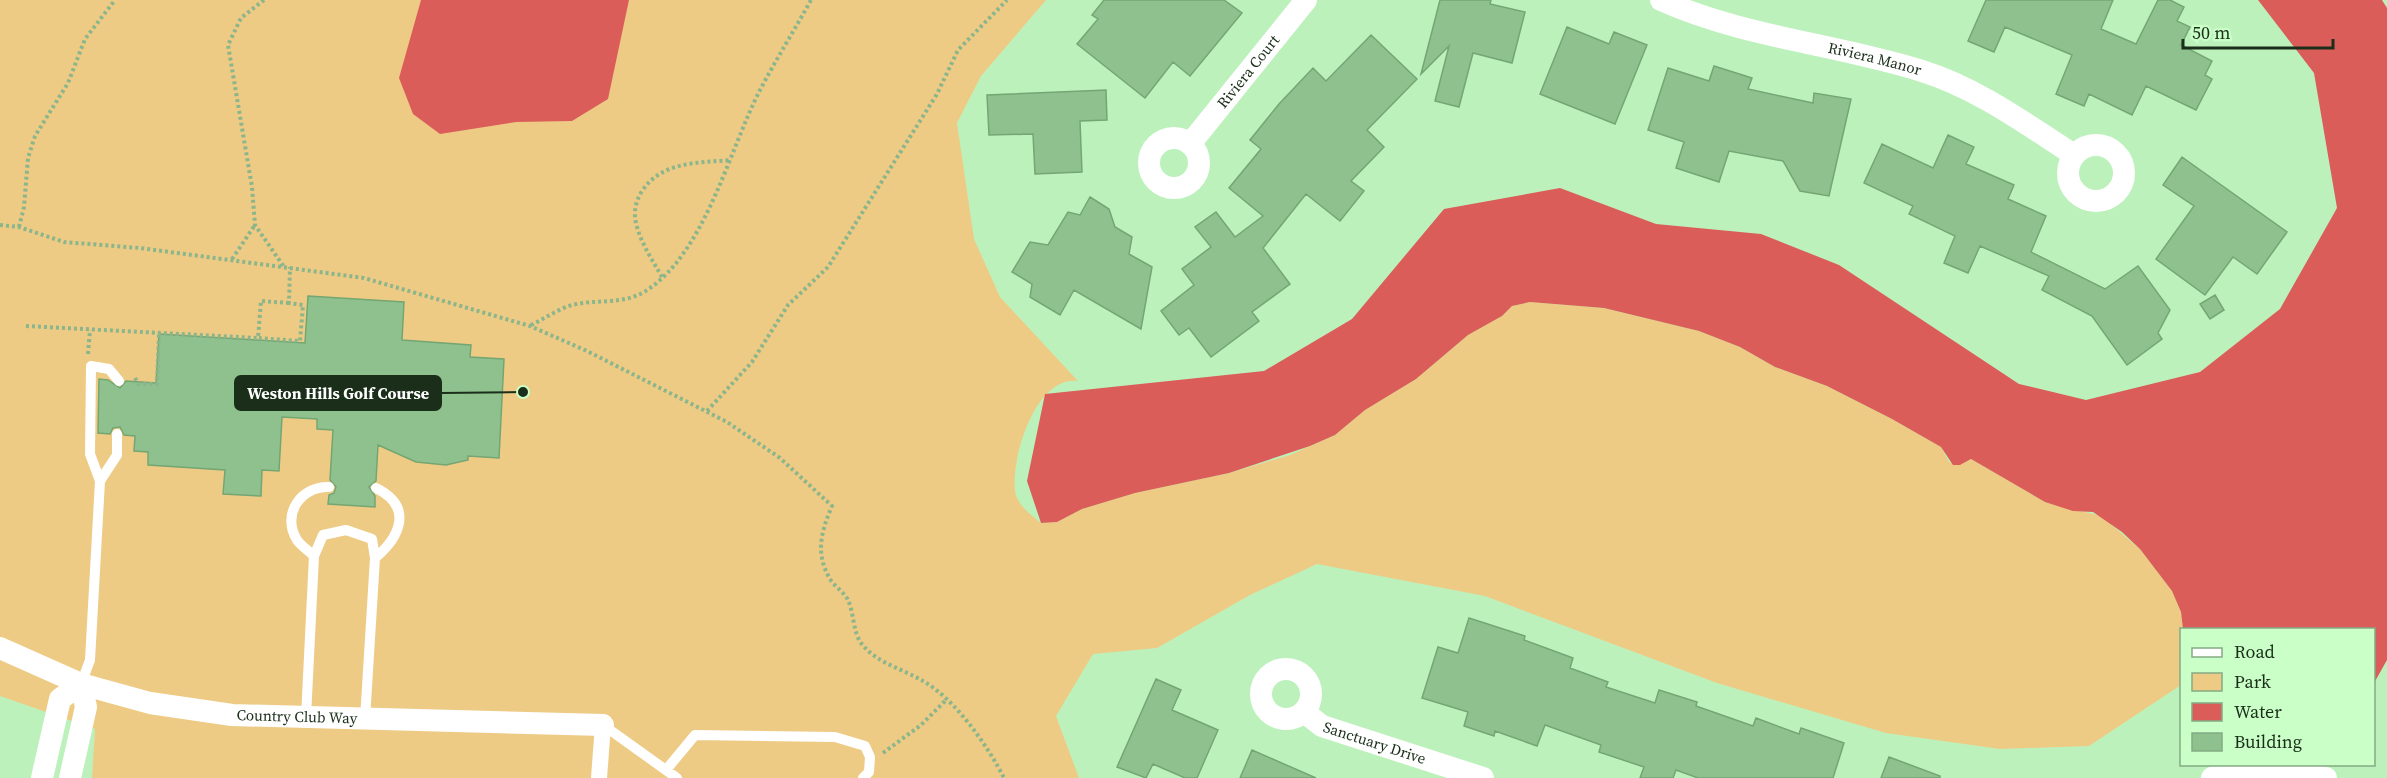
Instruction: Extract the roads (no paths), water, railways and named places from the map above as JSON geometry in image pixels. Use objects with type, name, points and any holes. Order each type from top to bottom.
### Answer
[{"type":"street","name":"Riviera Court","points":[[1190,144],[1306,0]]},
{"type":"street","name":"Riviera Manor","points":[[1661,0],[1708,18],[1923,71],[1990,102],[2074,155]]},
{"type":"street","name":"Country Club Way","points":[[0,648],[81,684],[150,703],[232,715],[603,725]]},
{"type":"street","points":[[42,778],[60,699],[81,684],[86,707],[70,778]]},
{"type":"street","name":"Sanctuary Drive","points":[[1304,712],[1322,726],[1483,778]]},
{"type":"street","points":[[599,778],[603,725]]},
{"type":"street","points":[[2212,778],[2229,770],[2288,767],[2326,778]]},
{"type":"lane","points":[[81,684],[90,660],[100,481],[90,454],[92,366],[109,369],[120,381]]},
{"type":"lane","points":[[100,481],[117,455],[117,434]]},
{"type":"lane","points":[[314,556],[297,541],[291,524],[293,507],[304,493],[329,487]]},
{"type":"lane","points":[[375,558],[392,544],[399,529],[399,512],[393,502],[376,488]]},
{"type":"lane","points":[[306,717],[314,556],[323,535],[346,530],[372,539],[375,558],[365,719]]},
{"type":"lane","points":[[603,725],[677,778]]},
{"type":"lane","points":[[666,770],[695,735],[835,737],[866,746],[870,758],[869,772],[863,778]]},
{"type":"water","points":[[421,0],[629,0],[608,99],[572,121],[516,122],[440,134],[413,114],[399,78]]},
{"type":"water","points":[[2258,0],[2382,0],[2387,8],[2387,660],[2375,681],[2375,628],[2183,628],[2181,612],[2172,591],[2140,549],[2122,532],[2093,512],[2073,511],[2045,502],[1971,459],[1960,465],[1953,465],[1941,447],[1892,419],[1827,386],[1775,367],[1740,347],[1699,331],[1604,308],[1530,302],[1512,306],[1502,316],[1468,335],[1416,379],[1365,410],[1335,435],[1310,446],[1229,473],[1135,493],[1082,509],[1057,522],[1041,523],[1027,481],[1045,394],[1264,371],[1352,319],[1444,209],[1560,188],[1656,224],[1761,234],[1839,265],[2019,384],[2086,400],[2200,372],[2280,309],[2337,208],[2314,73]]},
{"type":"place","name":"Weston Hills Golf Course","points":[[523,392]]}]
